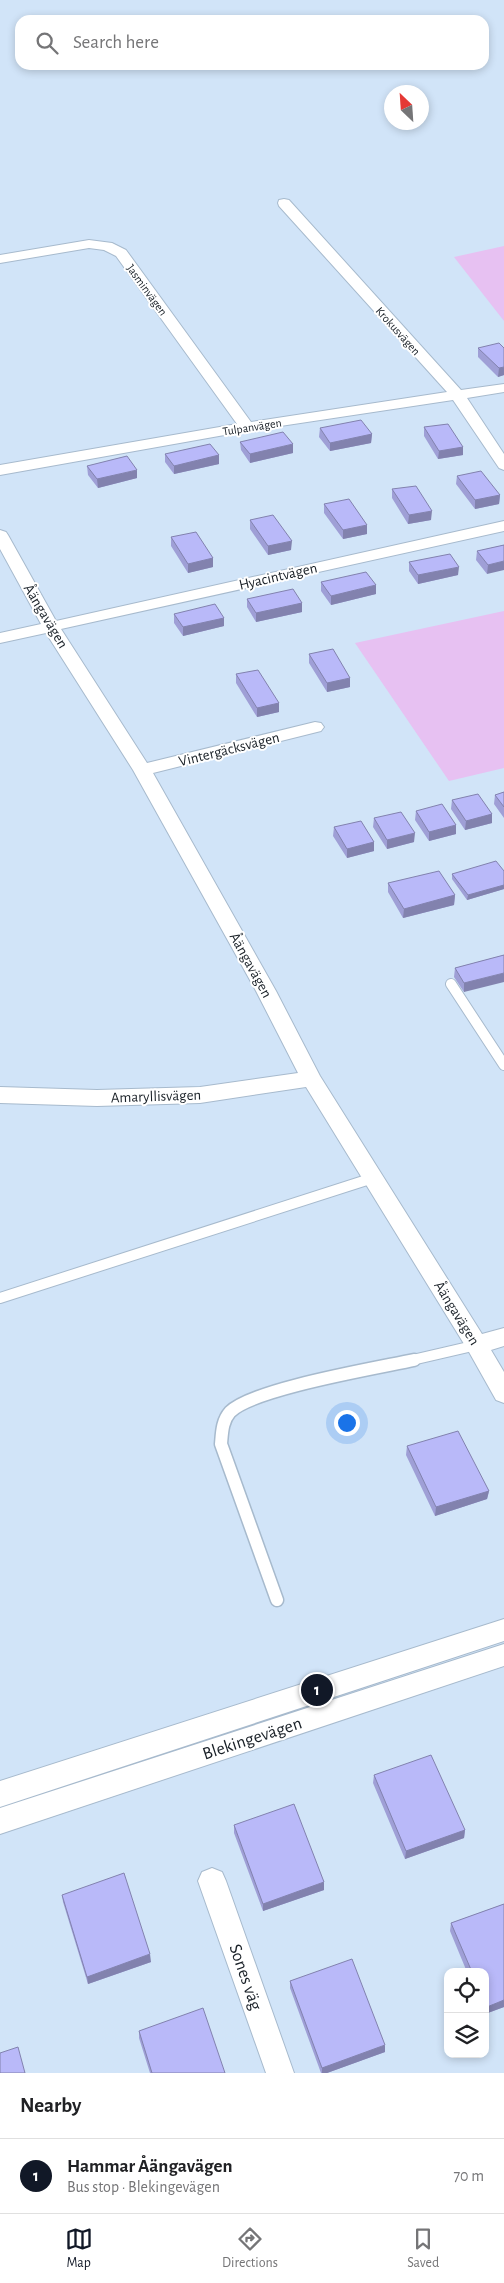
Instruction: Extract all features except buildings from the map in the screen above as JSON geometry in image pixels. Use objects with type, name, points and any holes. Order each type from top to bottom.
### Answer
[{"type":"street","name":"Krokusvägen","points":[[284,203],[458,396],[504,465]]},
{"type":"street","name":"Jasminvägen","points":[[0,259],[89,244],[107,246],[121,253],[247,427]]},
{"type":"street","name":"Tulpanvägen","points":[[0,470],[247,427],[504,388]]},
{"type":"street","name":"Hyacintvägen","points":[[0,638],[504,526]]},
{"type":"street","name":"Åängavägen","points":[[0,535],[51,627],[142,770],[266,991],[311,1079],[477,1345],[504,1393]]},
{"type":"street","name":"Vintergäcksvägen","points":[[142,770],[315,727]]},
{"type":"street","name":"Amaryllisvägen","points":[[0,1095],[97,1098],[200,1095],[311,1079]]},
{"type":"street","points":[[477,1345],[504,1337]]},
{"type":"street","name":"Blekingevägen","points":[[0,1794],[504,1630]]},
{"type":"street","name":"Blekingevägen","points":[[0,1821],[504,1655]]},
{"type":"street","name":"Sones väg","points":[[212,1881],[280,2073]]},
{"type":"lane","points":[[451,984],[504,1065]]},
{"type":"lane","points":[[0,1298],[373,1178]]},
{"type":"lane","points":[[277,1600],[221,1444],[221,1429],[226,1414],[242,1403],[263,1394],[477,1345]]},
{"type":"shaded area","points":[[504,246],[504,321],[454,257]]},
{"type":"shaded area","points":[[504,611],[504,768],[449,781],[355,643]]},
{"type":"place","name":"Hammar Åängavägen","points":[[317,1690]]}]
